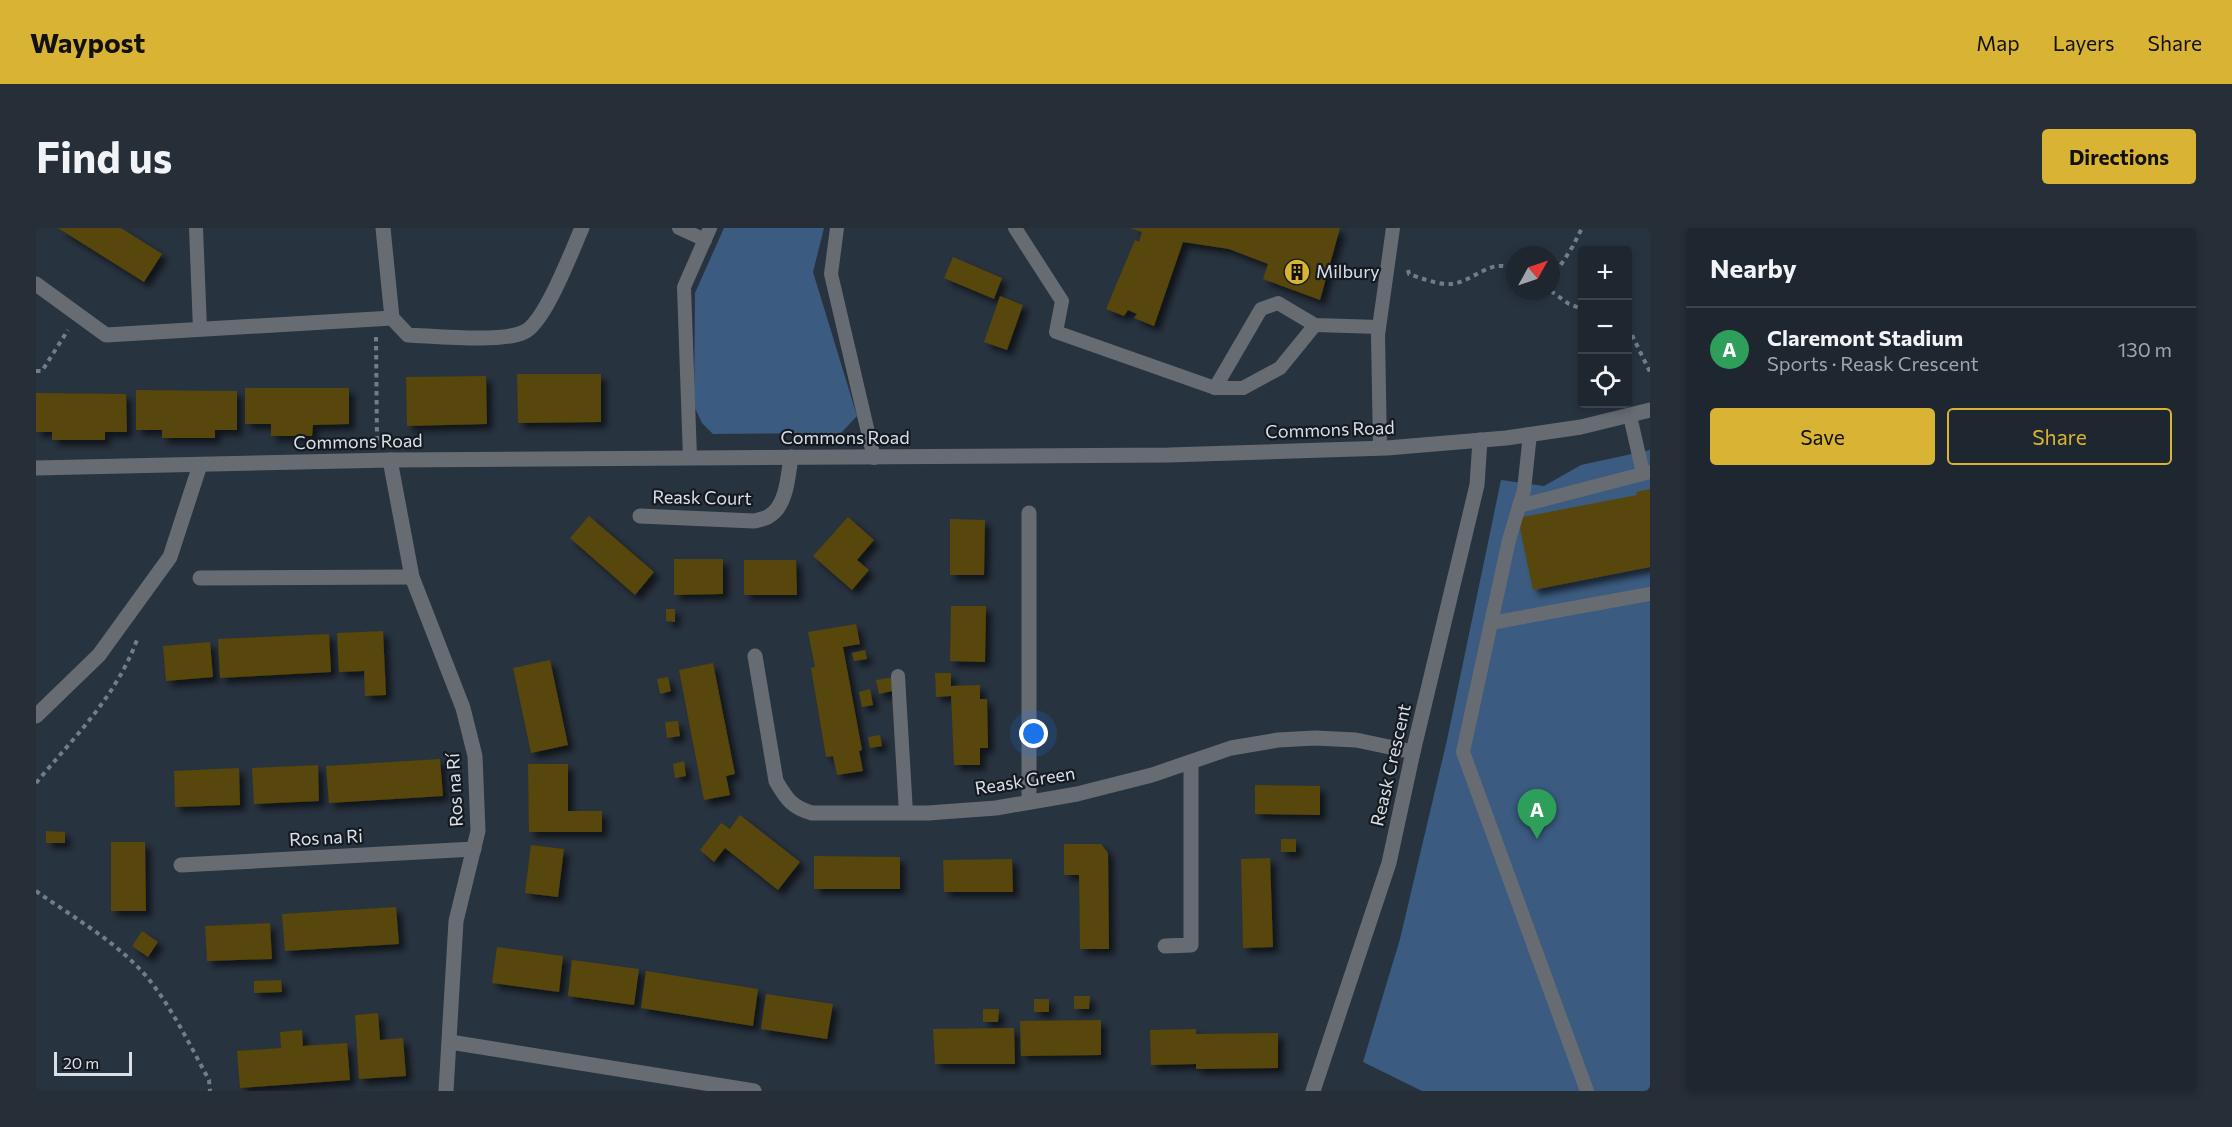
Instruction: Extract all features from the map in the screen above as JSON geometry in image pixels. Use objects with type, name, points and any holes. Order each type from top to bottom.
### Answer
[{"type":"street","points":[[382,228],[392,318],[408,335],[494,338],[525,332],[547,306],[582,228]]},
{"type":"street","points":[[36,284],[106,335],[392,318]]},
{"type":"street","name":"Commons Road","points":[[36,468],[384,460],[1169,455],[1380,448],[1480,440],[1581,427],[1650,410]]},
{"type":"street","name":"Reask Crescent","points":[[1313,1091],[1389,862],[1477,485],[1480,440]]},
{"type":"street","name":"Reask Court","points":[[640,516],[754,521],[770,516],[779,506],[791,457]]},
{"type":"street","name":"Ros na Rí","points":[[384,460],[412,577],[463,708],[475,756],[478,831],[456,921],[446,1091]]},
{"type":"street","points":[[36,716],[99,654],[170,557],[200,465]]},
{"type":"street","points":[[1029,513],[1029,802]]},
{"type":"street","points":[[200,578],[412,577]]},
{"type":"street","name":"Reask Green","points":[[755,656],[776,780],[786,798],[797,809],[812,813],[906,813],[996,808],[1077,794],[1152,776],[1231,748],[1278,740],[1315,738],[1356,740],[1413,752]]},
{"type":"street","points":[[1165,946],[1191,945],[1191,763]]},
{"type":"street","name":"Ros na Ri","points":[[181,865],[474,849]]},
{"type":"street","points":[[450,1041],[754,1091]]},
{"type":"lane","points":[[196,228],[200,329]]},
{"type":"lane","points":[[679,228],[707,234],[684,287],[690,458]]},
{"type":"lane","points":[[837,228],[831,274],[874,458]]},
{"type":"lane","points":[[1015,228],[1062,302],[1056,332],[1215,388],[1243,388],[1280,368],[1315,325]]},
{"type":"lane","points":[[1380,448],[1379,327],[1393,228]]},
{"type":"lane","points":[[1215,388],[1261,309],[1278,303],[1315,325],[1379,327]]},
{"type":"lane","points":[[1519,506],[1646,472],[1630,416]]},
{"type":"lane","points":[[1530,434],[1524,490],[1509,540],[1463,752],[1587,1091]]},
{"type":"lane","points":[[1491,623],[1650,594]]},
{"type":"lane","points":[[898,676],[906,813]]},
{"type":"path","points":[[1560,266],[1582,228]]},
{"type":"path","points":[[1408,274],[1451,284],[1495,266],[1506,267]]},
{"type":"path","points":[[1560,298],[1578,307]]},
{"type":"path","points":[[36,371],[42,371],[78,315]]},
{"type":"path","points":[[376,319],[384,460]]},
{"type":"path","points":[[1632,335],[1650,372]]},
{"type":"path","points":[[36,891],[109,942],[150,981],[176,1020],[209,1080],[210,1091]]},
{"type":"shaded area","points":[[724,228],[824,228],[813,272],[857,416],[841,433],[713,434],[702,423],[694,406],[695,293]]},
{"type":"shaded area","points":[[1650,450],[1650,1091],[1422,1091],[1363,1062],[1400,939],[1447,740],[1501,480],[1544,486],[1581,465]]},
{"type":"building","points":[[58,228],[121,228],[162,254],[144,282]]},
{"type":"building","name":"Milbury","points":[[1130,228],[1340,228],[1320,300],[1263,279],[1268,264],[1229,249],[1183,242],[1154,326],[1134,318],[1137,314],[1128,310],[1124,316],[1106,309],[1135,240],[1139,242],[1142,232]]},
{"type":"building","points":[[953,257],[1002,278],[994,299],[944,278]]},
{"type":"building","points":[[1000,296],[1023,305],[1007,350],[984,342]]},
{"type":"building","points":[[517,374],[601,374],[601,422],[518,423]]},
{"type":"building","points":[[486,376],[487,424],[407,426],[406,377]]},
{"type":"building","points":[[245,388],[349,388],[349,424],[313,425],[312,436],[271,436],[271,424],[245,424]]},
{"type":"building","points":[[136,390],[237,391],[237,430],[215,430],[215,438],[162,438],[162,430],[136,430]]},
{"type":"building","points":[[36,393],[126,394],[127,432],[105,432],[105,440],[52,440],[52,432],[36,432]]},
{"type":"building","points":[[1650,489],[1650,567],[1533,590],[1518,518],[1637,495],[1636,492]]},
{"type":"building","points":[[589,516],[654,572],[635,595],[570,538]]},
{"type":"building","points":[[848,517],[874,540],[857,560],[869,570],[852,590],[813,556]]},
{"type":"building","points":[[950,519],[985,520],[984,575],[950,575]]},
{"type":"building","points":[[674,559],[723,559],[723,594],[674,595]]},
{"type":"building","points":[[744,560],[796,560],[797,595],[744,595]]},
{"type":"building","points":[[951,606],[986,606],[985,662],[950,661]]},
{"type":"building","points":[[666,609],[675,609],[675,622],[666,621]]},
{"type":"building","points":[[856,624],[860,644],[843,647],[862,750],[859,751],[863,771],[837,775],[833,756],[826,757],[811,668],[815,667],[808,632]]},
{"type":"building","points":[[383,631],[386,695],[365,696],[364,671],[339,672],[337,633]]},
{"type":"building","points":[[329,634],[331,672],[220,678],[218,639]]},
{"type":"building","points":[[210,642],[213,677],[166,681],[163,646]]},
{"type":"building","points":[[865,650],[867,659],[854,661],[852,653]]},
{"type":"building","points":[[550,660],[568,745],[531,753],[513,668]]},
{"type":"building","points":[[713,663],[735,774],[726,776],[730,795],[704,800],[679,670]]},
{"type":"building","points":[[935,673],[951,673],[951,686],[980,685],[980,699],[987,699],[988,748],[980,748],[980,765],[954,765],[951,696],[936,697]]},
{"type":"building","points":[[668,677],[671,691],[660,694],[657,679]]},
{"type":"building","points":[[894,677],[897,690],[879,694],[876,680]]},
{"type":"building","points":[[870,689],[873,705],[862,707],[859,692]]},
{"type":"building","points":[[678,721],[680,736],[667,738],[665,722]]},
{"type":"building","points":[[880,735],[882,746],[870,748],[868,737]]},
{"type":"building","points":[[440,759],[443,796],[329,803],[326,766]]},
{"type":"building","points":[[684,761],[686,776],[675,778],[673,764]]},
{"type":"building","points":[[528,764],[568,764],[568,811],[602,811],[602,832],[529,832]]},
{"type":"building","points":[[318,765],[319,801],[254,804],[252,768]]},
{"type":"building","points":[[239,768],[240,805],[175,807],[174,771]]},
{"type":"building","points":[[1255,785],[1320,786],[1320,815],[1255,814]]},
{"type":"building","points":[[740,815],[800,862],[778,890],[725,848],[714,862],[700,850],[721,823],[730,829]]},
{"type":"building","points":[[46,831],[65,832],[65,843],[46,843]]},
{"type":"building","points":[[1281,839],[1296,839],[1296,852],[1281,852]]},
{"type":"building","points":[[111,842],[145,842],[146,911],[111,911]]},
{"type":"building","points":[[1064,844],[1101,844],[1108,853],[1109,949],[1080,949],[1079,875],[1064,875]]},
{"type":"building","points":[[531,845],[564,849],[558,897],[525,893]]},
{"type":"building","points":[[814,856],[900,857],[900,889],[814,889]]},
{"type":"building","points":[[1270,858],[1273,947],[1243,948],[1241,859]]},
{"type":"building","points":[[1012,859],[1013,892],[944,892],[943,860]]},
{"type":"building","points":[[396,907],[399,944],[285,951],[282,914]]},
{"type":"building","points":[[270,923],[272,959],[207,961],[205,926]]},
{"type":"building","points":[[142,931],[158,942],[148,957],[132,946]]},
{"type":"building","points":[[497,947],[563,956],[559,992],[492,983]]},
{"type":"building","points":[[572,960],[639,969],[634,1005],[568,996]]},
{"type":"building","points":[[646,971],[758,989],[753,1026],[641,1008]]},
{"type":"building","points":[[281,980],[282,992],[254,993],[254,981]]},
{"type":"building","points":[[766,994],[833,1004],[827,1039],[761,1029]]},
{"type":"building","points":[[1074,996],[1090,996],[1089,1009],[1074,1009]]},
{"type":"building","points":[[1034,999],[1049,999],[1049,1012],[1034,1012]]},
{"type":"building","points":[[983,1009],[999,1009],[998,1022],[983,1022]]},
{"type":"building","points":[[378,1013],[380,1040],[403,1038],[406,1076],[359,1079],[355,1015]]},
{"type":"building","points":[[1101,1020],[1101,1055],[1021,1056],[1020,1021]]},
{"type":"building","points":[[1014,1028],[1015,1064],[935,1064],[933,1029]]},
{"type":"building","points":[[1196,1029],[1196,1034],[1278,1033],[1278,1068],[1196,1069],[1196,1064],[1151,1065],[1150,1030]]},
{"type":"building","points":[[302,1030],[303,1046],[347,1043],[350,1080],[240,1088],[237,1051],[281,1048],[280,1032]]},
{"type":"place","name":"Milbury","points":[[1297,272]]},
{"type":"place","name":"Claremont Stadium","points":[[1537,839]]}]
